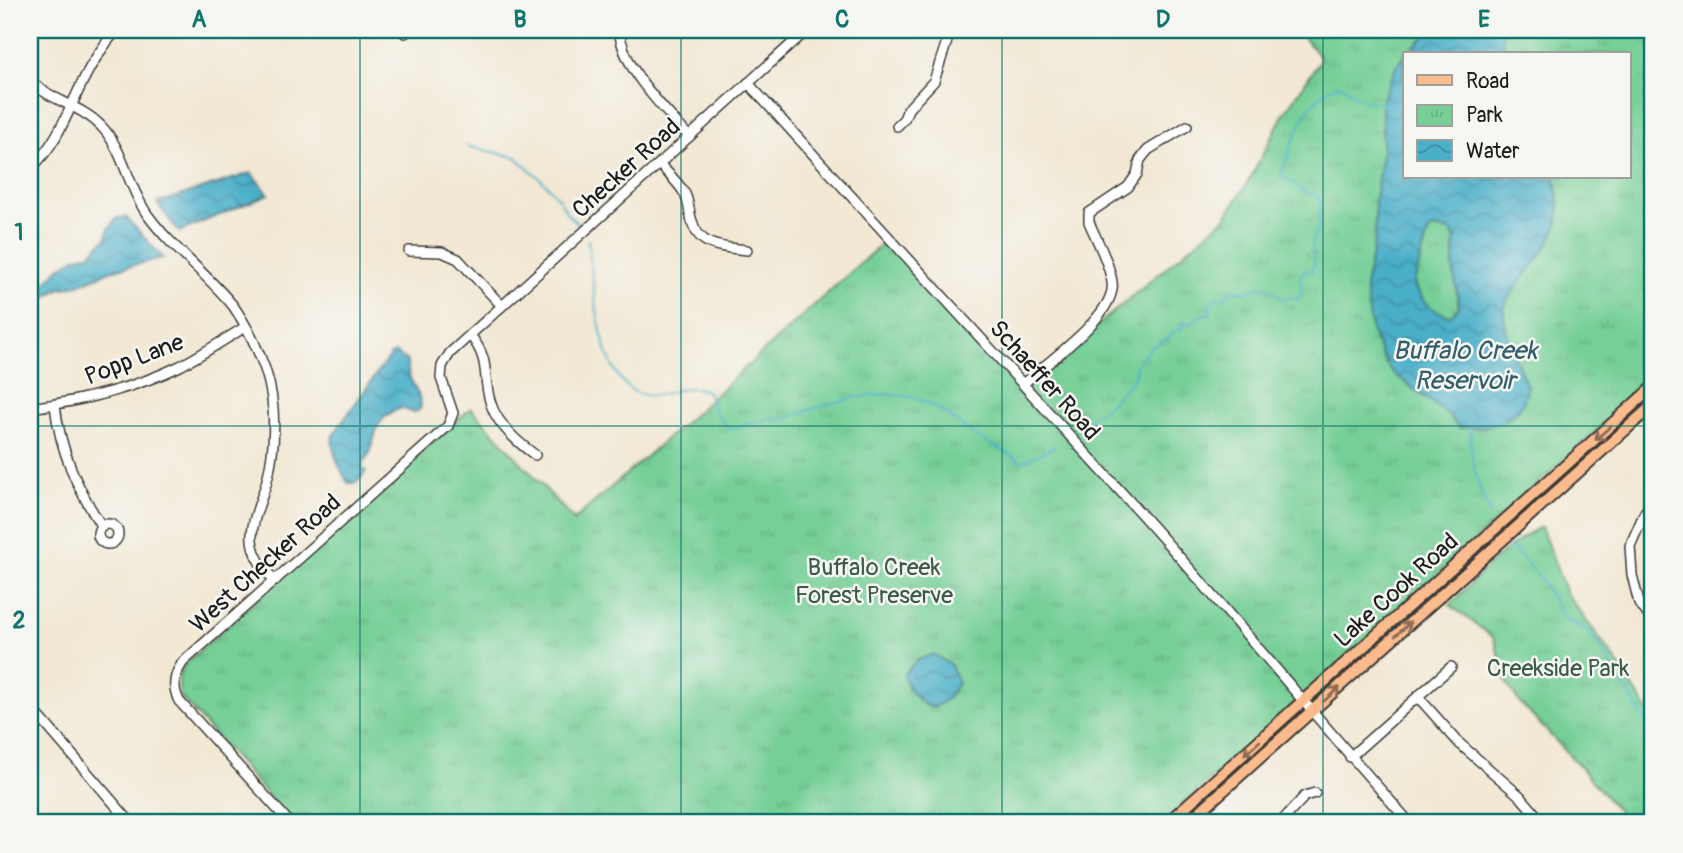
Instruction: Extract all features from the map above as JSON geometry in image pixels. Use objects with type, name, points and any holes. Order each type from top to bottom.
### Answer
[{"type":"main road","name":"Lake Cook Road","points":[[1187,823],[1307,707],[1653,387]]},
{"type":"main road","name":"Lake Cook Road","points":[[1167,823],[1307,707],[1653,405]]},
{"type":"street","points":[[30,169],[52,145],[94,60],[116,30]]},
{"type":"street","points":[[619,30],[633,70],[689,137]]},
{"type":"street","name":"Checker Road","points":[[470,335],[807,30]]},
{"type":"street","points":[[897,126],[908,109],[934,81],[948,38],[957,30]]},
{"type":"street","points":[[30,81],[50,97],[86,113],[107,132],[128,181],[148,216],[223,295],[254,342],[266,372],[274,419],[271,457],[252,538],[256,557],[275,581]]},
{"type":"street","name":"Schaeffer Road","points":[[748,83],[1154,528],[1410,823]]},
{"type":"street","points":[[1023,384],[1098,318],[1110,298],[1113,285],[1089,222],[1089,213],[1128,187],[1137,174],[1140,160],[1148,150],[1187,126]]},
{"type":"street","points":[[659,164],[684,192],[699,238],[705,243],[747,250]]},
{"type":"street","points":[[409,251],[442,252],[458,259],[502,306]]},
{"type":"street","name":"Popp Lane","points":[[30,408],[119,390],[159,375],[246,327]]},
{"type":"street","points":[[470,335],[484,357],[489,397],[494,413],[521,445],[535,455]]},
{"type":"street","name":"West Checker Road","points":[[290,823],[186,710],[175,693],[177,670],[449,426],[453,413],[440,378],[442,366],[450,353],[470,335]]},
{"type":"street","points":[[55,405],[57,427],[68,465],[84,499],[102,527]]},
{"type":"street","points":[[1653,502],[1645,512],[1630,546],[1632,575],[1639,603],[1653,621]]},
{"type":"street","points":[[1350,757],[1451,667]]},
{"type":"street","points":[[1419,698],[1460,744],[1520,796],[1543,823]]},
{"type":"street","points":[[30,706],[131,823]]},
{"type":"street","points":[[1280,823],[1305,796],[1315,793]]},
{"type":"green space","name":"Buffalo Creek Forest Preserve","points":[[1298,30],[1653,30],[1653,380],[1162,823],[292,823],[179,695],[179,675],[186,663],[471,408],[574,520],[886,240],[1022,389],[1225,218],[1251,177],[1282,117],[1321,59]]},
{"type":"green space","name":"Creekside Park","points":[[1541,527],[1566,593],[1614,658],[1653,718],[1653,823],[1628,823],[1577,763],[1519,702],[1506,682],[1494,638],[1450,605],[1504,552]]},
{"type":"water","points":[[1432,30],[1504,30],[1504,52],[1407,52]]},
{"type":"water","name":"Buffalo Creek Reservoir","points":[[1403,58],[1403,178],[1554,178],[1559,208],[1555,232],[1505,305],[1507,334],[1527,387],[1519,409],[1512,416],[1493,425],[1459,428],[1449,416],[1393,373],[1372,333],[1365,287],[1375,239],[1375,199],[1382,153],[1382,99]],"holes":[[[1433,228],[1450,231],[1455,238],[1453,265],[1459,307],[1450,316],[1427,304],[1414,283],[1428,233]]]},
{"type":"water","points":[[251,173],[269,194],[179,232],[157,203]]},
{"type":"water","points":[[126,217],[163,258],[110,271],[78,285],[59,289],[30,307],[30,294],[60,267],[77,257],[90,254],[107,237],[116,218]]},
{"type":"water","points":[[396,353],[407,361],[409,374],[421,403],[420,408],[412,412],[401,408],[382,420],[377,427],[371,449],[361,465],[366,472],[356,483],[348,483],[339,466],[332,441],[333,435],[390,355]]},
{"type":"water","points":[[933,654],[951,665],[958,683],[947,699],[933,708],[914,695],[904,674],[916,661]]},
{"type":"waterway","points":[[1076,428],[1111,403],[1133,379],[1137,363],[1152,346],[1168,339],[1175,330],[1183,330],[1181,325],[1184,321],[1190,325],[1200,316],[1210,313],[1210,304],[1217,298],[1223,299],[1229,291],[1246,291],[1265,286],[1283,299],[1290,297],[1298,300],[1302,292],[1300,276],[1305,271],[1312,271],[1314,263],[1312,242],[1319,225],[1320,198],[1308,194],[1281,175],[1301,122],[1317,100],[1339,84],[1364,101],[1382,104]]},
{"type":"waterway","points":[[466,146],[516,157],[546,184],[568,215],[579,225]]},
{"type":"waterway","points":[[588,240],[600,328],[616,373],[628,388],[644,395],[692,388],[708,391],[714,410],[728,429],[769,419],[779,420],[836,402],[876,395],[896,395],[915,398],[932,405],[975,436],[1022,462],[1055,446]]},
{"type":"waterway","points":[[1470,428],[1475,473],[1491,515]]},
{"type":"waterway","points":[[1512,547],[1538,575],[1560,613],[1567,620],[1587,630],[1600,646],[1653,734]]}]
